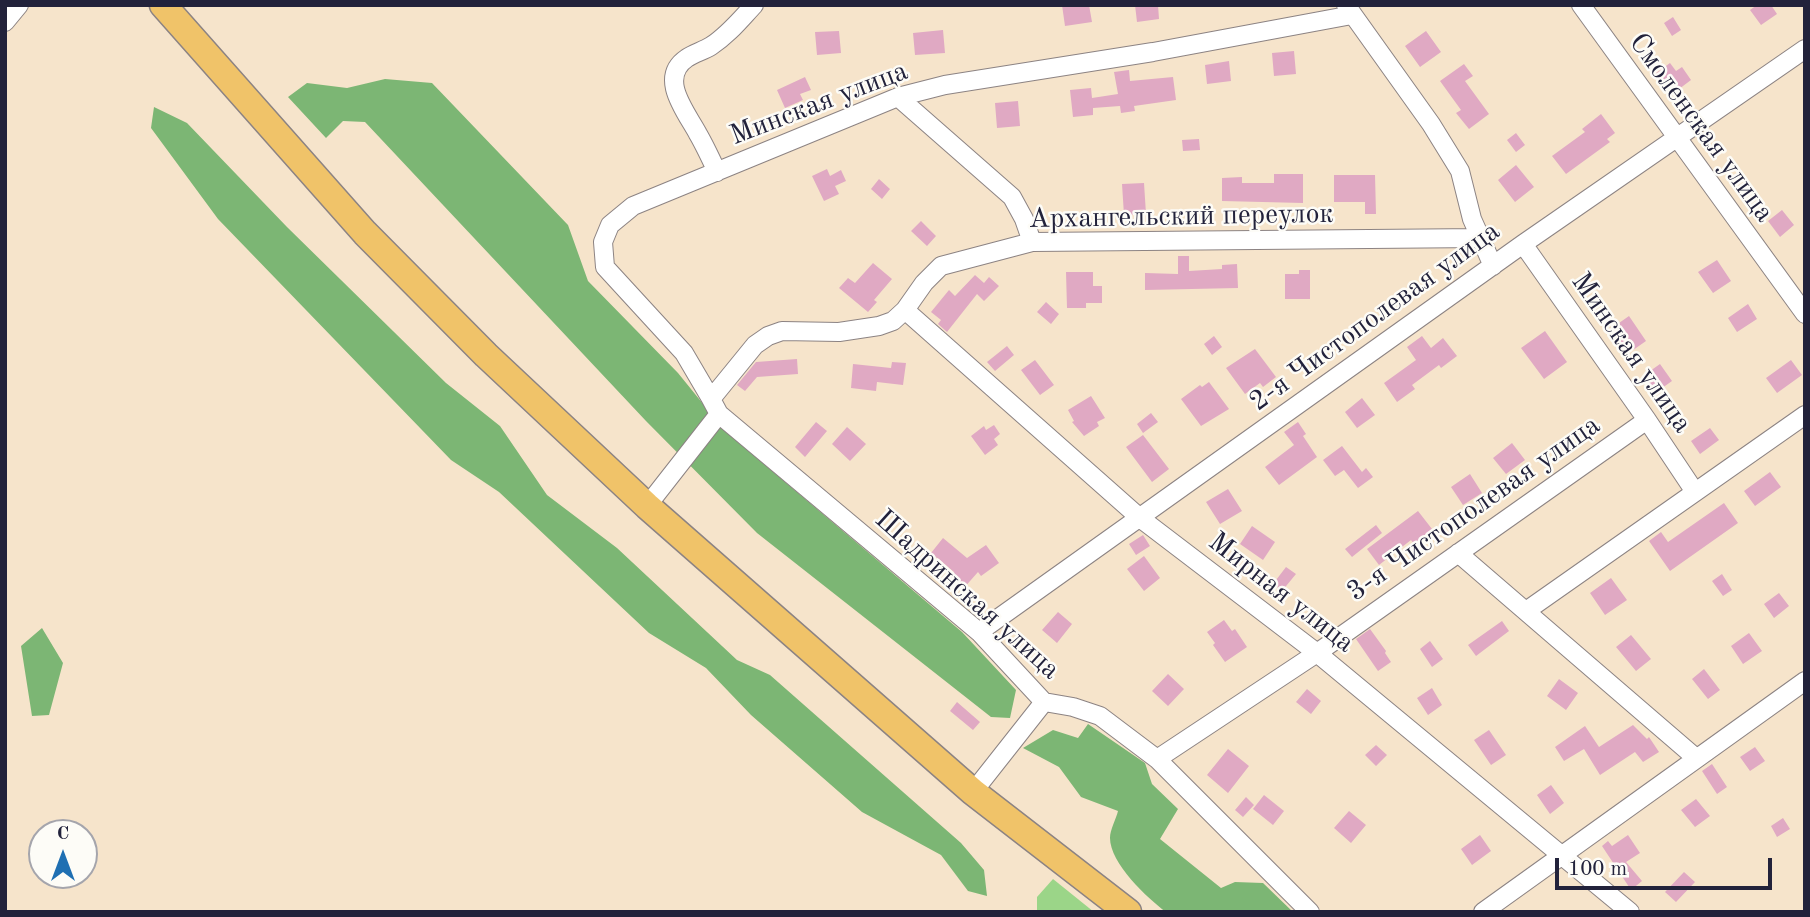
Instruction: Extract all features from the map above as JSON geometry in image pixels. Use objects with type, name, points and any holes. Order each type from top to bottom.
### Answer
[{"type":"main road","points":[[163,5],[365,233],[486,355],[647,506],[973,792],[1128,912]]},
{"type":"street","points":[[5,22],[19,5]]},
{"type":"street","points":[[718,172],[699,134],[676,98],[675,76],[679,64],[728,34],[754,5]]},
{"type":"street","name":"Смоленская улица","points":[[1581,5],[1805,314]]},
{"type":"street","name":"Минская улица","points":[[715,407],[684,353],[605,267],[603,242],[610,225],[633,206],[898,97],[945,85],[1153,52],[1349,10],[1431,124],[1460,171],[1472,219],[1493,265]]},
{"type":"street","name":"2-я Чистополевая улица","points":[[979,632],[1493,265],[1805,49]]},
{"type":"street","points":[[898,97],[1012,197],[1032,242]]},
{"type":"street","name":"Архангельский переулок","points":[[905,310],[923,282],[942,266],[1032,242],[1481,238]]},
{"type":"street","name":"Минская улица","points":[[1523,244],[1695,492]]},
{"type":"street","points":[[647,506],[755,345],[782,331],[839,332],[879,326],[893,321],[905,310]]},
{"type":"street","name":"Мирная улица","points":[[905,310],[1140,518],[1317,653],[1630,912]]},
{"type":"street","name":"Шадринская улица","points":[[715,407],[979,632],[1044,702],[1100,716],[1157,759],[1310,912]]},
{"type":"street","points":[[1525,611],[1805,415]]},
{"type":"street","name":"3-я Чистополевая улица","points":[[1157,759],[1317,653],[1647,420]]},
{"type":"street","points":[[1458,553],[1696,758]]},
{"type":"street","points":[[1483,912],[1805,681]]},
{"type":"street","points":[[973,792],[1044,702]]},
{"type":"green space","points":[[385,79],[432,83],[568,225],[588,281],[678,373],[725,431],[962,632],[1016,690],[1010,718],[991,717],[757,533],[646,421],[365,122],[343,121],[326,138],[288,97],[307,83],[347,88]]},
{"type":"green space","points":[[154,107],[187,123],[287,227],[446,383],[500,426],[547,495],[617,548],[737,660],[770,675],[961,843],[984,870],[987,896],[968,891],[941,855],[862,812],[751,715],[706,668],[649,633],[499,492],[451,460],[218,219],[151,128]]},
{"type":"green space","points":[[42,628],[63,663],[49,715],[32,716],[21,646]]},
{"type":"green space","points":[[1088,724],[1145,763],[1152,784],[1178,809],[1160,839],[1221,888],[1235,882],[1263,883],[1293,912],[1166,912],[1149,898],[1123,869],[1112,848],[1110,835],[1118,811],[1081,797],[1059,767],[1023,748],[1053,730],[1078,738]]},
{"type":"green space","points":[[1053,879],[1094,912],[1037,912],[1037,897]]},
{"type":"building","points":[[1062,5],[1089,5],[1092,22],[1065,26]]},
{"type":"building","points":[[1135,5],[1158,5],[1159,19],[1137,22]]},
{"type":"building","points":[[1757,5],[1771,5],[1777,14],[1761,25],[1750,10]]},
{"type":"building","points":[[1673,17],[1681,30],[1672,36],[1664,23]]},
{"type":"building","points":[[943,30],[945,53],[915,55],[913,33]]},
{"type":"building","points":[[839,31],[841,53],[817,55],[815,32]]},
{"type":"building","points":[[1426,31],[1441,52],[1420,67],[1405,46]]},
{"type":"building","points":[[1294,51],[1296,74],[1274,76],[1272,53]]},
{"type":"building","points":[[1229,61],[1231,81],[1207,84],[1205,65]]},
{"type":"building","points":[[1670,63],[1676,71],[1682,67],[1691,80],[1671,95],[1655,74]]},
{"type":"building","points":[[1464,64],[1473,76],[1465,81],[1489,114],[1469,129],[1456,113],[1461,110],[1440,81]]},
{"type":"building","points":[[1129,70],[1130,81],[1173,77],[1176,100],[1134,106],[1135,111],[1121,113],[1120,106],[1093,108],[1093,115],[1073,117],[1070,90],[1091,88],[1092,98],[1118,94],[1114,72]]},
{"type":"building","points":[[805,77],[811,90],[800,94],[803,100],[785,108],[777,90]]},
{"type":"building","points":[[1018,101],[1020,126],[997,128],[995,103]]},
{"type":"building","points":[[1601,114],[1615,133],[1607,139],[1610,142],[1566,174],[1552,156],[1585,132],[1582,129]]},
{"type":"building","points":[[1516,133],[1525,145],[1516,152],[1507,140]]},
{"type":"building","points":[[1199,139],[1200,150],[1183,151],[1182,140]]},
{"type":"building","points":[[1516,165],[1534,187],[1515,202],[1498,180]]},
{"type":"building","points":[[827,169],[830,176],[841,170],[846,181],[835,186],[839,194],[824,201],[812,176]]},
{"type":"building","points":[[1274,174],[1303,174],[1303,203],[1222,201],[1222,178],[1242,177],[1242,183],[1274,183]]},
{"type":"building","points":[[1334,175],[1375,175],[1376,214],[1365,214],[1365,202],[1334,202]]},
{"type":"building","points":[[879,179],[890,189],[882,199],[871,189]]},
{"type":"building","points":[[1144,183],[1146,214],[1124,215],[1122,184]]},
{"type":"building","points":[[1782,210],[1794,225],[1780,237],[1768,221]]},
{"type":"building","points":[[921,221],[936,236],[927,246],[911,231]]},
{"type":"building","points":[[1178,256],[1189,256],[1189,271],[1222,269],[1222,265],[1237,264],[1238,288],[1145,290],[1145,273],[1178,274]]},
{"type":"building","points":[[1717,260],[1731,281],[1713,293],[1698,272]]},
{"type":"building","points":[[873,263],[892,279],[874,300],[877,302],[868,312],[839,288],[848,278],[855,283]]},
{"type":"building","points":[[1299,270],[1310,270],[1310,299],[1285,299],[1285,274],[1299,274]]},
{"type":"building","points":[[1066,272],[1093,272],[1093,286],[1102,286],[1102,303],[1086,303],[1086,308],[1067,308]]},
{"type":"building","points":[[975,275],[984,283],[989,277],[999,286],[984,301],[977,294],[947,332],[938,324],[941,320],[931,312],[949,290],[955,296]]},
{"type":"building","points":[[1046,302],[1059,314],[1051,324],[1037,312]]},
{"type":"building","points":[[1748,304],[1757,319],[1737,332],[1728,318]]},
{"type":"building","points":[[1629,316],[1646,341],[1626,355],[1609,330]]},
{"type":"building","points":[[1545,331],[1567,362],[1544,379],[1521,348]]},
{"type":"building","points":[[1214,336],[1222,347],[1212,355],[1204,344]]},
{"type":"building","points":[[1422,336],[1431,348],[1443,338],[1457,356],[1441,368],[1439,365],[1412,385],[1415,389],[1397,402],[1384,383],[1416,360],[1407,347]]},
{"type":"building","points":[[1007,346],[1014,355],[995,371],[987,362]]},
{"type":"building","points":[[1255,349],[1276,377],[1263,387],[1260,383],[1245,394],[1226,368]]},
{"type":"building","points":[[797,359],[798,374],[757,377],[745,391],[737,385],[756,362]]},
{"type":"building","points":[[1035,360],[1054,385],[1040,395],[1021,370]]},
{"type":"building","points":[[1791,360],[1802,375],[1777,393],[1766,378]]},
{"type":"building","points":[[892,362],[906,363],[903,385],[877,382],[876,391],[851,388],[853,364],[891,368]]},
{"type":"building","points":[[1660,364],[1672,381],[1655,393],[1643,376]]},
{"type":"building","points":[[1209,382],[1229,409],[1201,426],[1181,399],[1200,385],[1202,387]]},
{"type":"building","points":[[1091,396],[1105,418],[1097,422],[1099,426],[1084,436],[1072,422],[1074,421],[1068,410]]},
{"type":"building","points":[[1362,398],[1375,415],[1357,428],[1345,412]]},
{"type":"building","points":[[1151,413],[1158,422],[1143,433],[1137,424]]},
{"type":"building","points":[[816,422],[827,431],[805,457],[795,447]]},
{"type":"building","points":[[1298,422],[1306,434],[1303,436],[1317,457],[1279,485],[1265,467],[1294,445],[1284,432]]},
{"type":"building","points":[[994,425],[1000,434],[994,439],[998,445],[985,455],[971,436],[984,426],[986,430]]},
{"type":"building","points":[[847,427],[866,444],[850,461],[832,444]]},
{"type":"building","points":[[1710,428],[1719,440],[1700,454],[1691,441]]},
{"type":"building","points":[[1143,435],[1169,469],[1152,482],[1126,447]]},
{"type":"building","points":[[1512,443],[1525,460],[1506,474],[1493,458]]},
{"type":"building","points":[[1342,446],[1362,472],[1366,468],[1373,477],[1358,488],[1344,470],[1335,476],[1323,460]]},
{"type":"building","points":[[1770,472],[1781,487],[1755,506],[1744,491]]},
{"type":"building","points":[[1470,474],[1482,493],[1463,505],[1451,487]]},
{"type":"building","points":[[1228,489],[1242,511],[1220,524],[1206,502]]},
{"type":"building","points":[[1724,503],[1738,523],[1670,571],[1649,541],[1661,532],[1668,542]]},
{"type":"building","points":[[1418,511],[1432,529],[1414,544],[1411,540],[1379,565],[1367,549]]},
{"type":"building","points":[[1376,525],[1382,533],[1352,557],[1345,549]]},
{"type":"building","points":[[1252,526],[1275,542],[1263,560],[1240,544]]},
{"type":"building","points":[[1143,535],[1150,546],[1136,555],[1129,544]]},
{"type":"building","points":[[943,538],[967,558],[986,545],[999,563],[981,576],[978,572],[963,589],[950,576],[954,572],[931,553]]},
{"type":"building","points":[[1144,556],[1160,578],[1144,591],[1127,569]]},
{"type":"building","points":[[1286,567],[1296,574],[1282,591],[1273,584]]},
{"type":"building","points":[[1722,574],[1732,590],[1723,596],[1712,581]]},
{"type":"building","points":[[1611,578],[1627,600],[1605,615],[1590,593]]},
{"type":"building","points":[[1779,593],[1789,606],[1774,618],[1764,604]]},
{"type":"building","points":[[1058,612],[1072,624],[1057,643],[1042,630]]},
{"type":"building","points":[[1224,620],[1232,631],[1235,629],[1247,647],[1225,662],[1207,632]]},
{"type":"building","points":[[1502,621],[1509,631],[1476,656],[1468,645]]},
{"type":"building","points":[[1370,629],[1391,662],[1378,671],[1356,639]]},
{"type":"building","points":[[1749,633],[1762,651],[1743,664],[1731,646]]},
{"type":"building","points":[[1631,635],[1651,659],[1636,671],[1616,647]]},
{"type":"building","points":[[1430,641],[1443,659],[1432,667],[1420,649]]},
{"type":"building","points":[[1704,669],[1720,690],[1708,699],[1692,679]]},
{"type":"building","points":[[1168,674],[1184,689],[1168,706],[1152,691]]},
{"type":"building","points":[[1559,679],[1578,693],[1566,710],[1547,696]]},
{"type":"building","points":[[1432,688],[1442,705],[1428,715],[1417,698]]},
{"type":"building","points":[[1307,689],[1321,701],[1311,714],[1296,702]]},
{"type":"building","points":[[957,702],[980,722],[973,730],[950,711]]},
{"type":"building","points":[[1633,725],[1647,739],[1649,737],[1659,752],[1643,762],[1635,752],[1600,775],[1584,749],[1564,761],[1555,747],[1585,726],[1599,747]]},
{"type":"building","points":[[1489,730],[1506,755],[1491,765],[1474,740]]},
{"type":"building","points":[[1376,745],[1387,755],[1376,766],[1365,755]]},
{"type":"building","points":[[1755,747],[1765,761],[1750,771],[1740,757]]},
{"type":"building","points":[[1228,749],[1249,766],[1228,793],[1207,775]]},
{"type":"building","points":[[1712,764],[1727,787],[1717,794],[1702,771]]},
{"type":"building","points":[[1551,785],[1564,803],[1550,814],[1537,795]]},
{"type":"building","points":[[1264,795],[1284,811],[1273,825],[1253,809]]},
{"type":"building","points":[[1246,797],[1254,805],[1243,817],[1235,810]]},
{"type":"building","points":[[1696,799],[1710,816],[1695,827],[1681,810]]},
{"type":"building","points":[[1349,811],[1366,825],[1351,843],[1334,828]]},
{"type":"building","points":[[1783,818],[1790,829],[1777,837],[1771,826]]},
{"type":"building","points":[[1480,835],[1491,851],[1472,865],[1461,849]]},
{"type":"building","points":[[1628,835],[1640,853],[1626,862],[1642,881],[1631,890],[1602,846],[1608,841],[1612,846]]},
{"type":"building","points":[[1684,872],[1695,882],[1676,902],[1665,892]]}]
